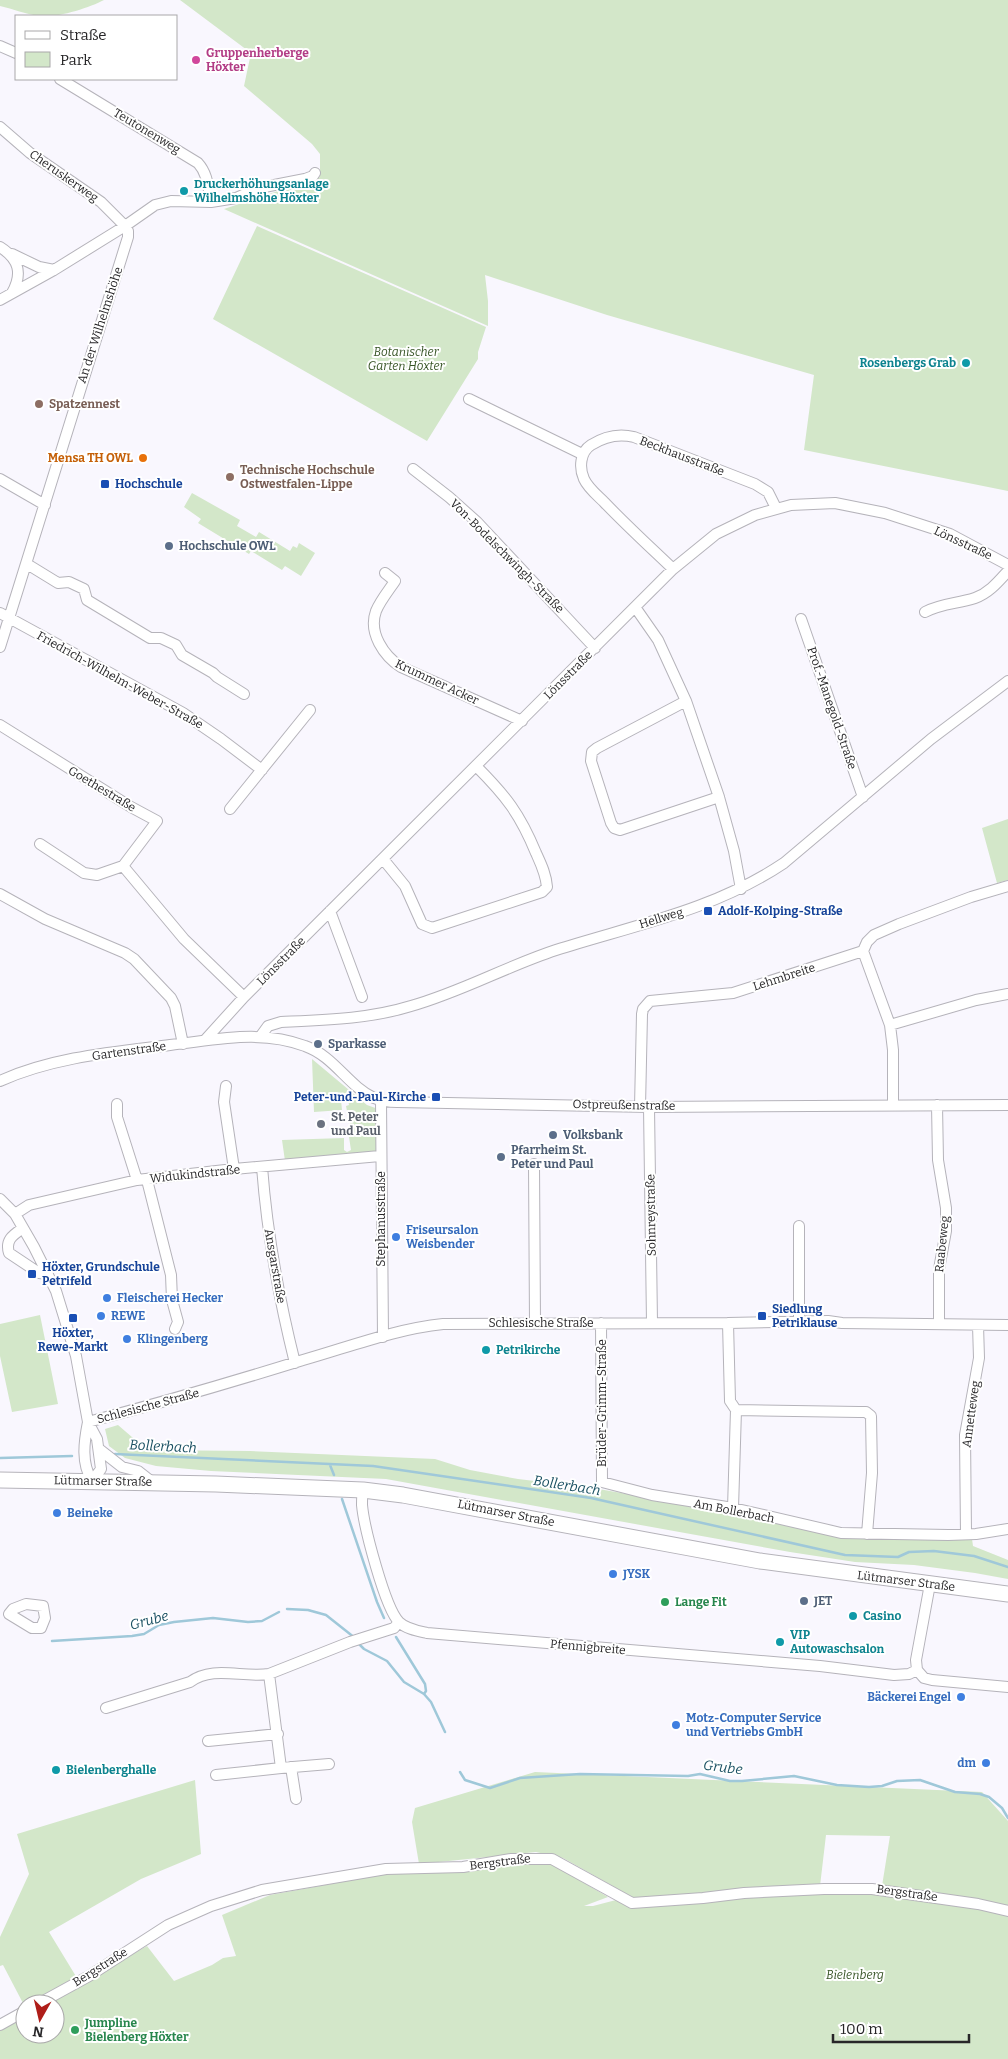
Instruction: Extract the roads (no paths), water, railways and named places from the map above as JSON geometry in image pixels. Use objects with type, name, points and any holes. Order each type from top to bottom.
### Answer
[{"type":"main road","name":"Lütmarser Straße","points":[[0,1480],[152,1482],[363,1490],[446,1502],[760,1561],[1008,1594]]},
{"type":"street","points":[[0,46],[15,53]]},
{"type":"street","name":"Teutonenweg","points":[[62,80],[198,163],[203,168],[211,202]]},
{"type":"street","name":"Cheruskerweg","points":[[0,127],[30,153],[101,202],[125,226]]},
{"type":"street","points":[[0,300],[54,270],[155,205],[171,201],[211,202],[236,198],[259,188],[305,179],[313,176],[315,173]]},
{"type":"street","name":"An der Wilhelmshöhe","points":[[0,647],[5,616],[27,564],[128,237],[128,231],[125,226]]},
{"type":"street","points":[[0,247],[38,267],[54,270]]},
{"type":"street","points":[[12,254],[16,263],[18,277],[12,293]]},
{"type":"street","points":[[469,399],[582,454],[584,479],[590,488],[673,569]]},
{"type":"street","name":"Beckhausstraße","points":[[582,454],[588,447],[606,437],[624,434],[755,484],[768,492],[776,508]]},
{"type":"street","name":"Von-Bodelschwingh-Straße","points":[[413,469],[477,522],[595,648]]},
{"type":"street","points":[[0,479],[45,505]]},
{"type":"street","name":"Lönsstraße","points":[[205,1040],[244,997],[330,910],[673,569],[716,534],[755,515],[776,508],[835,503],[885,513],[950,534],[1008,565]]},
{"type":"street","points":[[27,564],[58,583],[68,582],[84,590],[87,600],[150,638],[160,638],[176,645],[182,655],[244,694]]},
{"type":"street","points":[[925,612],[939,605],[976,598],[991,589],[1008,571]]},
{"type":"street","name":"Krummer Acker","points":[[385,573],[395,581],[376,610],[374,622],[376,634],[387,656],[402,667],[522,721]]},
{"type":"street","points":[[635,607],[658,640],[686,700],[719,797],[734,851],[741,888]]},
{"type":"street","name":"Friedrich-Wilhelm-Weber-Straße","points":[[5,616],[183,714],[221,739],[262,770]]},
{"type":"street","name":"Prof.-Manegold-Straße","points":[[801,619],[863,797]]},
{"type":"street","name":"Hellweg","points":[[260,1037],[268,1026],[281,1022],[372,1016],[413,1006],[553,951],[695,908],[741,888],[784,863],[931,739],[1008,681]]},
{"type":"street","points":[[686,700],[592,752],[591,761],[611,823],[614,828],[620,830],[719,797]]},
{"type":"street","points":[[230,809],[310,710]]},
{"type":"street","name":"Goethestraße","points":[[0,725],[157,821],[123,866]]},
{"type":"street","points":[[383,859],[405,886],[422,924],[432,928],[542,892],[547,886],[546,877],[520,818],[502,792],[476,766]]},
{"type":"street","points":[[40,844],[84,873],[97,875],[123,866],[184,939],[244,997]]},
{"type":"street","name":"Lehmbreite","points":[[645,1107],[642,1014],[646,1004],[650,1001],[733,993],[863,950],[867,942],[874,935],[971,897],[1008,886]]},
{"type":"street","points":[[0,894],[45,919],[110,945],[134,959],[171,998],[175,1006],[184,1044]]},
{"type":"street","points":[[330,910],[362,996]]},
{"type":"street","points":[[863,950],[890,1025],[893,1050],[893,1105]]},
{"type":"street","points":[[890,1025],[976,1000],[1008,994]]},
{"type":"street","name":"Gartenstraße","points":[[0,1080],[34,1068],[69,1060],[205,1040],[230,1037],[260,1037]]},
{"type":"street","name":"Ostpreußenstraße","points":[[260,1037],[290,1042],[316,1050],[364,1092],[381,1101],[645,1107],[1008,1105]]},
{"type":"street","points":[[226,1086],[224,1102],[234,1169]]},
{"type":"street","name":"Stephanusstraße","points":[[381,1101],[382,1337]]},
{"type":"street","points":[[117,1104],[117,1118],[142,1180],[171,1276],[172,1300],[178,1322],[175,1329]]},
{"type":"street","name":"Raabeweg","points":[[937,1105],[938,1160],[946,1208],[946,1231],[939,1269],[939,1324]]},
{"type":"street","name":"Sohnreystraße","points":[[645,1107],[652,1323]]},
{"type":"street","name":"Widukindstraße","points":[[15,1214],[29,1205],[142,1180],[234,1169],[380,1156]]},
{"type":"street","points":[[534,1164],[535,1323]]},
{"type":"street","name":"Ansgarstraße","points":[[262,1167],[267,1219],[284,1320],[295,1363]]},
{"type":"street","points":[[0,1199],[15,1214],[23,1228],[48,1274],[63,1310],[74,1346],[88,1422],[97,1439],[99,1449],[101,1469],[92,1481],[85,1469],[85,1435],[88,1422]]},
{"type":"street","points":[[799,1226],[799,1321]]},
{"type":"street","points":[[23,1228],[9,1239],[7,1246],[9,1253],[39,1273],[48,1274]]},
{"type":"street","name":"Schlesische Straße","points":[[88,1422],[194,1394],[382,1337],[425,1326],[443,1324],[728,1324],[799,1321],[870,1324],[1008,1325]]},
{"type":"street","name":"Brüder-Grimm-Straße","points":[[601,1323],[602,1482]]},
{"type":"street","points":[[728,1324],[730,1401],[736,1410],[733,1508]]},
{"type":"street","name":"Annetteweg","points":[[966,1534],[965,1435],[979,1358],[978,1324]]},
{"type":"street","points":[[736,1410],[866,1412],[871,1416],[871,1502],[868,1534]]},
{"type":"street","points":[[99,1449],[122,1467],[138,1471],[152,1482]]},
{"type":"street","name":"Am Bollerbach","points":[[602,1482],[652,1495],[733,1508],[841,1533],[966,1534],[1008,1529]]},
{"type":"street","points":[[106,1708],[190,1682],[198,1676],[218,1672],[255,1676],[268,1674],[350,1642],[394,1628],[399,1622],[390,1609],[367,1532],[362,1505],[363,1490]]},
{"type":"street","points":[[930,1584],[916,1660],[917,1670],[924,1678],[932,1680],[1008,1687]]},
{"type":"street","name":"Pfennigbreite","points":[[399,1622],[411,1629],[427,1634],[820,1666],[894,1675],[909,1674],[917,1670]]},
{"type":"street","points":[[268,1674],[278,1734],[286,1768],[296,1798]]},
{"type":"street","points":[[208,1741],[278,1734]]},
{"type":"street","points":[[216,1775],[329,1764]]},
{"type":"street","name":"Bergstraße","points":[[56,1994],[89,1976],[168,1925],[211,1906],[262,1890],[386,1870],[463,1867],[511,1859],[552,1858],[632,1903],[754,1892],[872,1888],[969,1902],[1008,1911]]},
{"type":"street","points":[[0,2025],[15,2017]]},
{"type":"waterway","name":"Bollerbach","points":[[115,1454],[373,1466],[591,1498],[845,1555],[898,1557],[909,1552],[934,1551],[974,1556],[1008,1567]]},
{"type":"waterway","name":"Bollerbach","points":[[0,1458],[72,1456]]},
{"type":"waterway","points":[[330,1465],[334,1475]]},
{"type":"waterway","points":[[342,1499],[384,1618]]},
{"type":"waterway","name":"Grube","points":[[287,1609],[308,1610],[326,1615],[355,1638]]},
{"type":"waterway","name":"Grube","points":[[52,1641],[132,1636],[144,1634],[159,1625],[213,1618],[248,1622],[262,1621],[279,1612]]},
{"type":"waterway","points":[[396,1637],[425,1684],[426,1691],[424,1694]]},
{"type":"waterway","name":"Grube","points":[[358,1643],[364,1649],[387,1661],[404,1682],[424,1694],[431,1702],[445,1732]]},
{"type":"waterway","name":"Grube","points":[[460,1772],[465,1780],[490,1788],[520,1778],[580,1774],[688,1776],[700,1774],[730,1781],[794,1776],[837,1785],[869,1787],[882,1786],[897,1781],[920,1780],[955,1792],[980,1794],[989,1797],[1002,1808],[1008,1818]]},
{"type":"place","name":"Gruppenherberge Höxter","points":[[196,60]]},
{"type":"place","name":"Druckerhöhungsanlage Wilhelmshöhe Höxter","points":[[184,191]]},
{"type":"place","name":"Rosenbergs Grab","points":[[966,363]]},
{"type":"place","name":"Spatzennest","points":[[39,404]]},
{"type":"place","name":"Mensa TH OWL","points":[[143,458]]},
{"type":"place","name":"Technische Hochschule Ostwestfalen-Lippe","points":[[230,477]]},
{"type":"place","name":"Hochschule","points":[[105,484]]},
{"type":"place","name":"Hochschule OWL","points":[[169,546]]},
{"type":"place","name":"Adolf-Kolping-Straße","points":[[708,911]]},
{"type":"place","name":"Sparkasse","points":[[318,1044]]},
{"type":"place","name":"Peter-und-Paul-Kirche","points":[[436,1097]]},
{"type":"place","name":"St. Peter und Paul","points":[[321,1124]]},
{"type":"place","name":"Volksbank","points":[[553,1135]]},
{"type":"place","name":"Pfarrheim St. Peter und Paul","points":[[501,1157]]},
{"type":"place","name":"Friseursalon Weisbender","points":[[396,1237]]},
{"type":"place","name":"Höxter, Grundschule Petrifeld","points":[[32,1274]]},
{"type":"place","name":"Fleischerei Hecker","points":[[107,1298]]},
{"type":"place","name":"REWE","points":[[101,1316]]},
{"type":"place","name":"Siedlung Petriklause","points":[[762,1316]]},
{"type":"place","name":"Höxter, Rewe-Markt","points":[[73,1318]]},
{"type":"place","name":"Klingenberg","points":[[127,1339]]},
{"type":"place","name":"Petrikirche","points":[[486,1350]]},
{"type":"place","name":"Beineke","points":[[57,1513]]},
{"type":"place","name":"JYSK","points":[[613,1574]]},
{"type":"place","name":"JET","points":[[804,1601]]},
{"type":"place","name":"Lange Fit","points":[[665,1602]]},
{"type":"place","name":"Casino","points":[[853,1616]]},
{"type":"place","name":"VIP Autowaschsalon","points":[[780,1642]]},
{"type":"place","name":"Bäckerei Engel","points":[[961,1697]]},
{"type":"place","name":"Motz-Computer Service und Vertriebs GmbH","points":[[676,1725]]},
{"type":"place","name":"dm","points":[[986,1763]]},
{"type":"place","name":"Bielenberghalle","points":[[56,1770]]},
{"type":"place","name":"Jumpline Bielenberg Höxter","points":[[75,2030]]},
{"type":"park label","name":"Botanischer Garten Höxter","points":[[406,359]]},
{"type":"park label","name":"Bielenberg","points":[[855,1975]]}]
